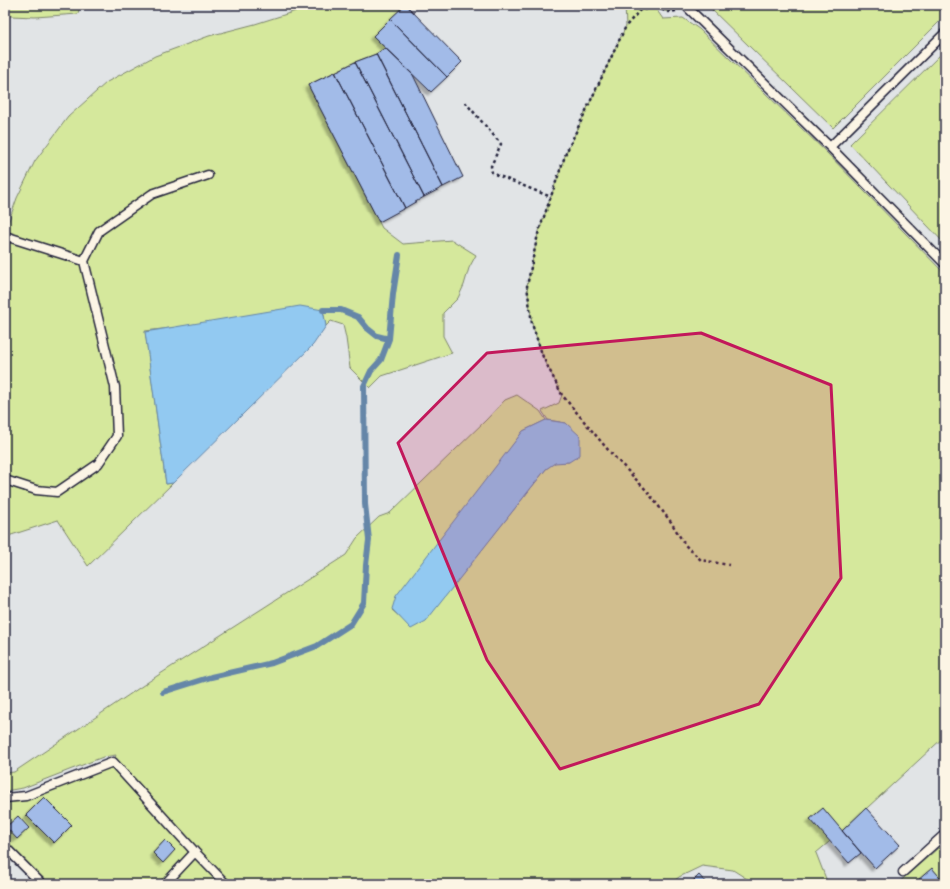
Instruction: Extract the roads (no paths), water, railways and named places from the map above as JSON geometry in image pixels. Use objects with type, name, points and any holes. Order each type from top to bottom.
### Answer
[{"type":"lane","points":[[689,6],[945,264]]},
{"type":"lane","points":[[830,147],[945,33]]},
{"type":"lane","points":[[5,480],[36,490],[57,492],[98,464],[117,436],[115,387],[84,261],[99,231],[152,194],[208,175]]},
{"type":"lane","points":[[5,236],[84,261]]},
{"type":"lane","points":[[5,798],[26,796],[113,762],[226,884]]},
{"type":"lane","points":[[903,872],[945,834]]},
{"type":"lane","points":[[5,846],[42,884]]},
{"type":"lane","points":[[165,884],[195,852]]},
{"type":"water","points":[[300,306],[323,310],[326,326],[313,345],[173,483],[166,484],[145,332]]},
{"type":"water","points":[[546,420],[566,423],[580,436],[580,455],[569,462],[555,463],[546,469],[426,621],[411,629],[392,609],[396,596],[523,431]]},
{"type":"waterway","points":[[163,692],[211,677],[272,663],[317,646],[351,624],[364,603],[369,540],[365,504],[364,386],[371,371],[381,360],[389,339],[393,294],[399,255]]},
{"type":"waterway","points":[[323,310],[341,310],[358,317],[367,328],[377,336],[389,339]]}]
